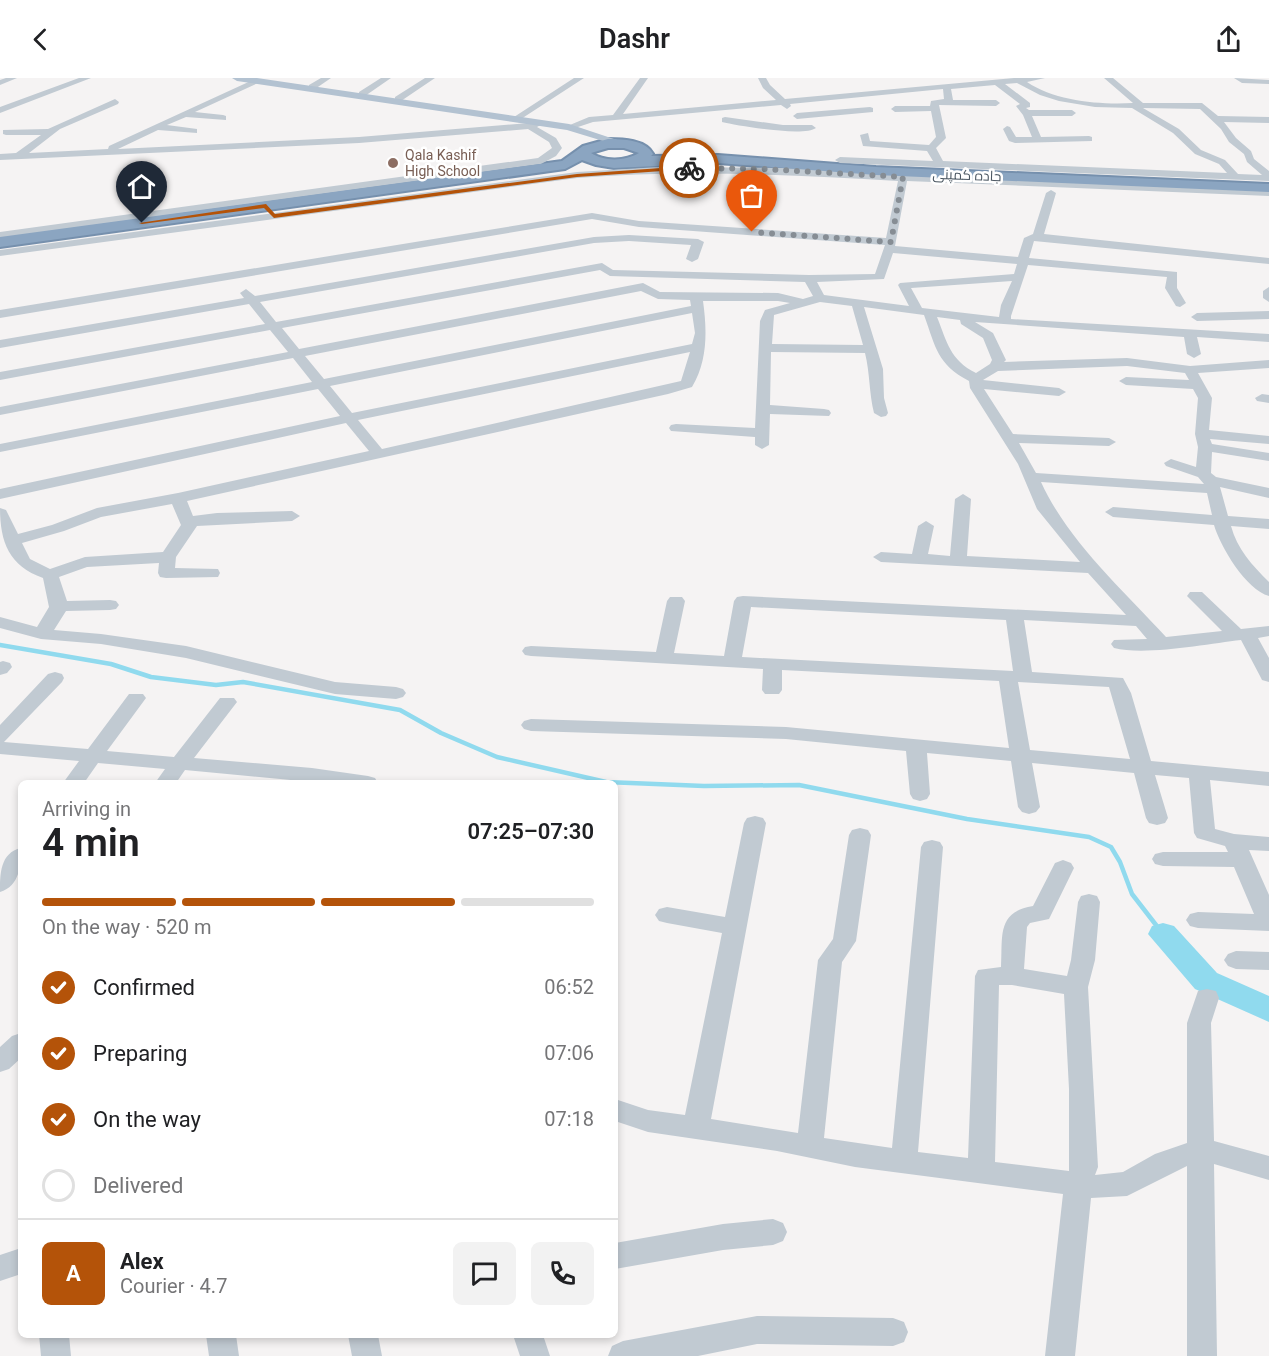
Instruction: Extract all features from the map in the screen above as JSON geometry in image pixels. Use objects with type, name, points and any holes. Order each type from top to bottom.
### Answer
[{"type":"highway","name":"جاده کمپنی","points":[[267,208],[362,190],[565,165],[574,162],[585,151],[601,145],[631,146],[674,153],[853,165],[1269,179]]},
{"type":"highway","points":[[630,161],[646,154],[644,150],[631,146]]},
{"type":"highway","points":[[585,151],[589,159],[603,162]]},
{"type":"highway","name":"جاده کمپنی","points":[[267,208],[517,177],[603,162],[718,159],[857,170],[1269,190]]},
{"type":"highway","points":[[0,244],[141,219],[267,208]]},
{"type":"highway","points":[[0,244],[267,208]]},
{"type":"main road","points":[[237,78],[518,117],[572,135],[585,151]]},
{"type":"main road","points":[[254,79],[535,124],[569,127],[631,146]]},
{"type":"street","points":[[0,82],[13,78]]},
{"type":"street","points":[[56,78],[83,80]]},
{"type":"street","points":[[312,87],[327,78]]},
{"type":"street","points":[[362,94],[387,78]]},
{"type":"street","points":[[398,99],[431,78]]},
{"type":"street","points":[[518,117],[580,78]]},
{"type":"street","points":[[616,117],[644,78]]},
{"type":"street","points":[[762,78],[772,93],[819,137]]},
{"type":"street","points":[[569,127],[592,119],[720,107],[733,102],[782,102],[948,82],[966,85],[1041,78]]},
{"type":"street","points":[[1108,78],[1142,104],[1136,106]]},
{"type":"street","points":[[105,152],[254,79]]},
{"type":"street","points":[[0,110],[83,80]]},
{"type":"street","points":[[1019,80],[1028,89],[1037,92],[1068,100],[1108,106],[1202,106],[1217,119],[1232,140],[1248,153],[1250,160],[1269,179]]},
{"type":"street","points":[[1240,80],[1269,82]]},
{"type":"street","points":[[1240,80],[1243,85],[1240,86],[1257,93]]},
{"type":"street","points":[[939,105],[949,101],[948,82]]},
{"type":"street","points":[[998,82],[1028,105],[1020,106],[1038,140]]},
{"type":"street","points":[[772,93],[838,88]]},
{"type":"street","points":[[1090,95],[1108,106]]},
{"type":"street","points":[[13,96],[33,98]]},
{"type":"street","points":[[19,156],[57,127],[115,102]]},
{"type":"street","points":[[895,109],[996,103]]},
{"type":"street","points":[[866,135],[866,144],[931,148],[941,138],[939,105]]},
{"type":"street","points":[[1136,106],[1176,131],[1198,152],[1222,162],[1236,177]]},
{"type":"street","points":[[704,121],[720,107]]},
{"type":"street","points":[[797,116],[870,110]]},
{"type":"street","points":[[1023,114],[1072,113]]},
{"type":"street","points":[[183,114],[223,118]]},
{"type":"street","points":[[1217,119],[1269,120]]},
{"type":"street","points":[[725,120],[756,121],[783,128],[812,128]]},
{"type":"street","points":[[0,157],[348,140],[535,124],[553,140],[557,147],[552,154],[541,161],[362,190]]},
{"type":"street","points":[[156,127],[194,131]]},
{"type":"street","points":[[1007,129],[1013,140],[1089,139]]},
{"type":"street","points":[[6,132],[50,132]]},
{"type":"street","points":[[931,148],[940,164]]},
{"type":"street","points":[[736,156],[1269,179]]},
{"type":"street","points":[[0,253],[267,208],[639,169],[747,168],[903,177],[1269,190]]},
{"type":"street","points":[[0,376],[602,266],[610,273],[748,270],[809,279],[880,277],[890,245],[903,177]]},
{"type":"street","points":[[1038,237],[1051,193]]},
{"type":"street","points":[[0,314],[592,216],[639,224],[890,245],[1173,274],[1171,288],[1180,303]]},
{"type":"street","points":[[0,235],[141,219]]},
{"type":"street","points":[[1005,322],[1004,310],[1013,296],[1029,238],[1038,237],[1269,261]]},
{"type":"street","points":[[0,344],[594,240],[629,238],[698,242],[692,259]]},
{"type":"street","points":[[232,276],[378,453]]},
{"type":"street","points":[[1019,277],[904,285],[924,313],[955,368],[976,381],[1059,392]]},
{"type":"street","points":[[809,279],[820,298]]},
{"type":"street","points":[[0,411],[643,287],[658,295],[696,303]]},
{"type":"street","points":[[1269,291],[1267,293],[1269,298]]},
{"type":"street","points":[[0,448],[321,385],[696,303],[778,297],[801,302]]},
{"type":"street","points":[[676,428],[762,439],[766,321],[770,313],[820,298],[960,318],[1005,322],[1108,345],[1190,370],[1269,364]]},
{"type":"street","points":[[13,540],[58,528],[97,513],[178,498],[687,384],[693,372],[701,333],[696,303]]},
{"type":"street","points":[[856,303],[876,369],[877,398],[881,413]]},
{"type":"street","points":[[1197,316],[1269,315]]},
{"type":"street","points":[[960,318],[989,336],[999,360],[995,367],[976,381]]},
{"type":"street","points":[[995,367],[1108,345],[1190,334],[1269,338]]},
{"type":"street","points":[[1190,334],[1194,354]]},
{"type":"street","points":[[1250,338],[1269,356]]},
{"type":"street","points":[[0,494],[348,418],[699,346]]},
{"type":"street","points":[[765,348],[871,349]]},
{"type":"street","points":[[1190,370],[1205,398],[1203,440],[1209,481],[1226,539],[1244,567],[1269,591]]},
{"type":"street","points":[[976,381],[1011,438],[1032,477],[1045,509],[1093,568],[1161,643]]},
{"type":"street","points":[[1126,381],[1199,385]]},
{"type":"street","points":[[764,409],[824,413]]},
{"type":"street","points":[[1011,438],[1109,442]]},
{"type":"street","points":[[1203,440],[1269,440]]},
{"type":"street","points":[[1203,440],[1269,457]]},
{"type":"street","points":[[1172,463],[1209,481]]},
{"type":"street","points":[[1032,477],[1209,481],[1269,493]]},
{"type":"street","points":[[178,498],[189,525],[168,557],[166,573],[212,573]]},
{"type":"street","points":[[958,562],[963,499]]},
{"type":"street","points":[[1113,512],[1269,524]]},
{"type":"street","points":[[0,513],[23,561],[33,569],[50,575],[85,562],[168,557]]},
{"type":"street","points":[[188,522],[221,518],[292,516]]},
{"type":"street","points":[[919,560],[926,526]]},
{"type":"street","points":[[882,557],[1093,568]]},
{"type":"street","points":[[41,634],[58,613],[60,606],[50,575]]},
{"type":"street","points":[[1196,596],[1242,634],[1269,675]]},
{"type":"street","points":[[664,658],[676,601]]},
{"type":"street","points":[[732,662],[743,601],[1141,621]]},
{"type":"street","points":[[60,606],[110,605]]},
{"type":"street","points":[[1014,614],[1015,675],[1029,807]]},
{"type":"street","points":[[0,622],[41,634],[101,639],[186,652],[335,688],[396,693]]},
{"type":"street","points":[[1120,644],[1161,643],[1269,631]]},
{"type":"street","points":[[531,651],[1116,682],[1156,818]]},
{"type":"street","points":[[771,690],[773,664]]},
{"type":"street","points":[[0,737],[55,678]]},
{"type":"street","points":[[75,780],[136,698]]},
{"type":"street","points":[[167,780],[227,702]]},
{"type":"street","points":[[531,725],[786,734],[1269,779]]},
{"type":"street","points":[[916,746],[920,794]]},
{"type":"street","points":[[0,748],[94,754],[322,780]]},
{"type":"street","points":[[1198,920],[1269,922],[1238,850],[1209,836],[1203,830],[1199,773]]},
{"type":"street","points":[[696,1130],[755,823]]},
{"type":"street","points":[[810,1146],[830,960],[844,941],[860,835]]},
{"type":"street","points":[[1163,859],[1269,844]]},
{"type":"street","points":[[904,1161],[932,848]]},
{"type":"street","points":[[0,884],[18,859]]},
{"type":"street","points":[[1012,976],[1015,925],[1023,916],[1041,913],[1063,868]]},
{"type":"street","points":[[1060,1356],[1078,1184],[1084,1167],[1076,987],[1083,960],[1089,902]]},
{"type":"street","points":[[667,915],[736,927]]},
{"type":"street","points":[[1236,960],[1269,961]]},
{"type":"street","points":[[981,1171],[987,976],[1012,976],[1076,987]]},
{"type":"street","points":[[1202,1356],[1202,1149],[1199,1023],[1208,998]]},
{"type":"street","points":[[0,1062],[18,1046]]},
{"type":"street","points":[[618,1111],[648,1121],[696,1130],[1097,1187],[1127,1184],[1165,1162],[1202,1149],[1269,1168]]},
{"type":"street","points":[[618,1255],[723,1237],[772,1232]]},
{"type":"street","points":[[0,1268],[18,1262]]},
{"type":"street","points":[[623,1356],[757,1330],[893,1332]]},
{"type":"street","points":[[54,1338],[56,1356]]},
{"type":"street","points":[[221,1338],[224,1356]]},
{"type":"street","points":[[364,1338],[367,1356]]},
{"type":"street","points":[[529,1338],[535,1356]]},
{"type":"waterway","points":[[0,645],[111,664],[151,677],[216,685],[243,682],[400,710],[441,733],[497,757],[597,780]]},
{"type":"waterway","points":[[618,782],[704,786],[799,785],[967,819],[1089,837],[1111,847],[1120,862],[1132,894],[1163,934]]},
{"type":"waterway","points":[[1163,934],[1206,981],[1269,1010]]},
{"type":"way so far","points":[[689,168],[763,169],[903,177],[891,242],[752,232]]},
{"type":"place","name":"Qala Kashif High School","points":[[393,163]]},
{"type":"route","points":[[142,223],[266,206],[274,216],[577,175],[639,169],[689,168]]}]
